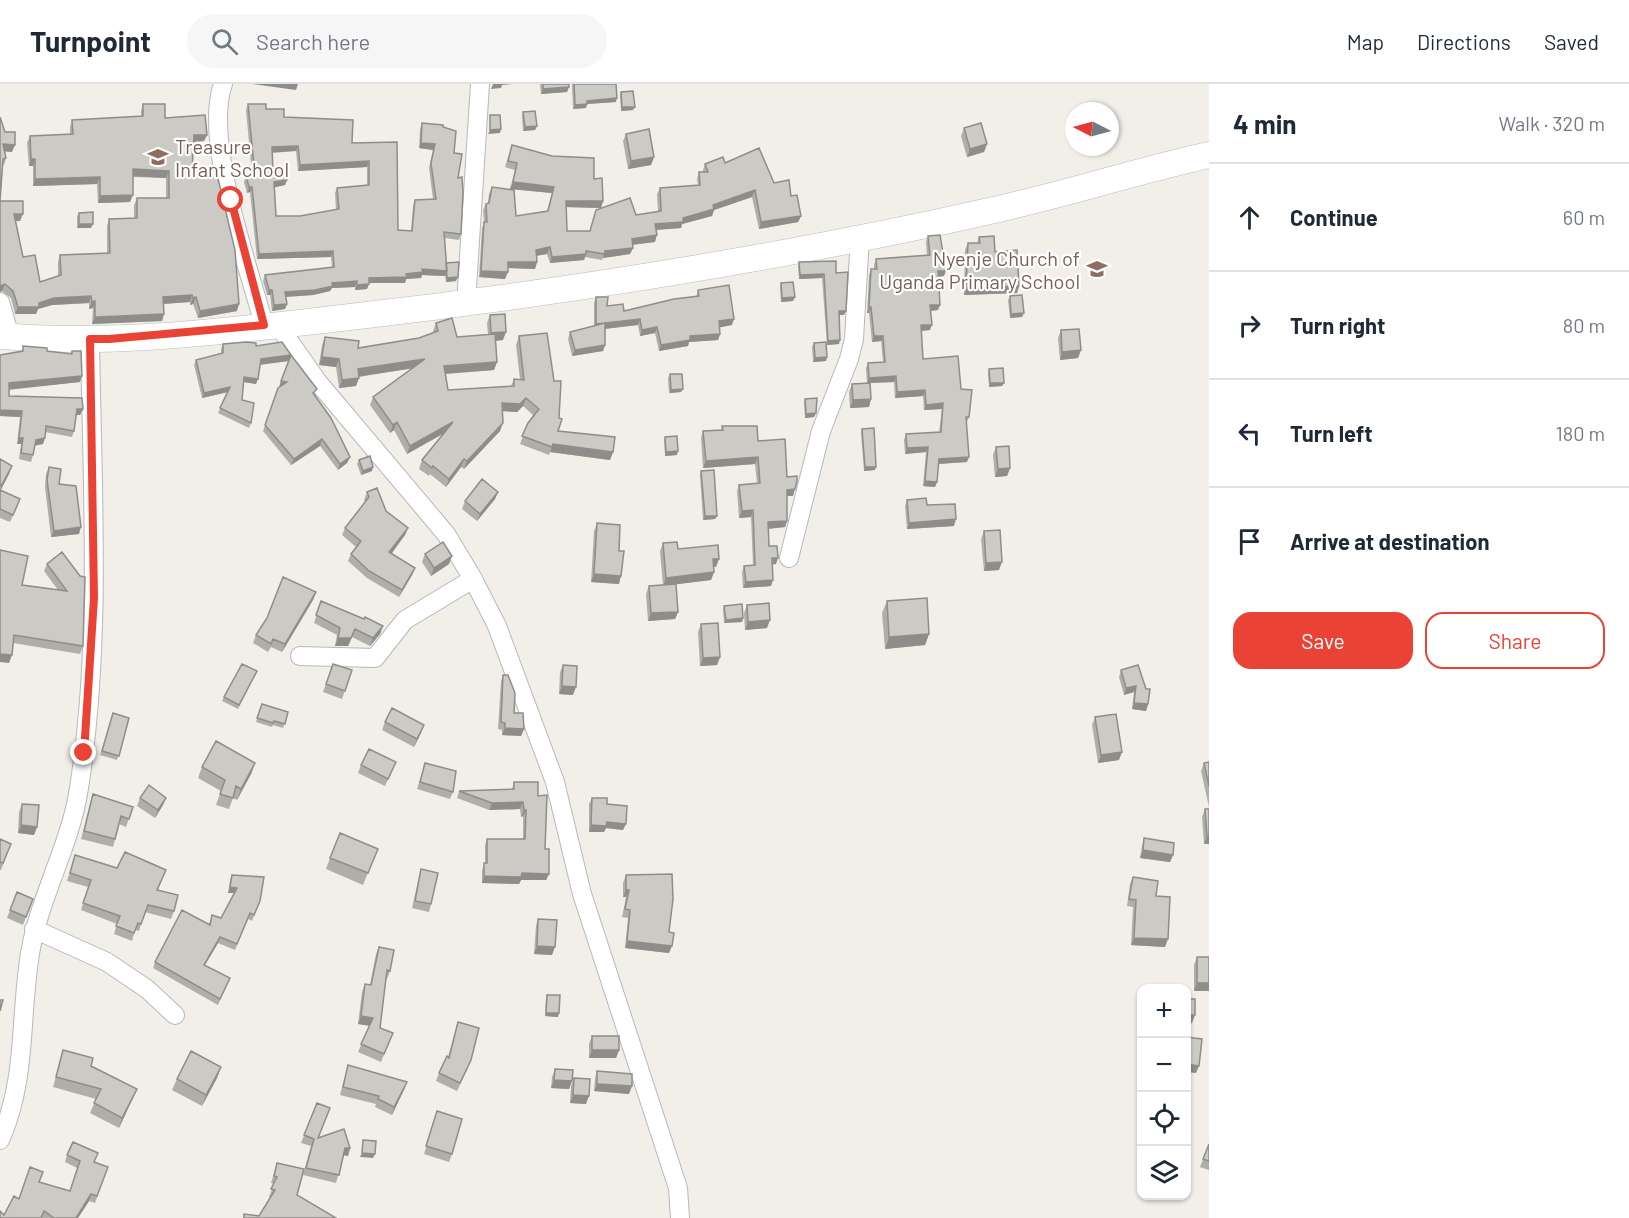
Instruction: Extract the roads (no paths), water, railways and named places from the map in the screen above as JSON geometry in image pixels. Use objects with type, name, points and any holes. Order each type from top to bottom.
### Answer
[{"type":"street","points":[[223,84],[217,110],[220,158],[271,325],[446,534],[497,626],[555,782],[582,894],[678,1188],[680,1218]]},
{"type":"street","points":[[466,304],[480,84]]},
{"type":"street","points":[[0,302],[5,336],[90,339],[271,325],[466,304],[704,268],[993,211],[1209,155]]},
{"type":"street","points":[[789,558],[821,431],[849,359],[854,339],[860,237]]},
{"type":"street","points":[[0,1140],[15,1100],[21,1067],[34,929],[61,855],[79,792],[84,753],[94,598],[90,339]]},
{"type":"street","points":[[300,656],[375,658],[405,620],[473,579]]},
{"type":"street","points":[[34,929],[108,962],[147,989],[175,1015]]},
{"type":"place","name":"Treasure Infant School","points":[[158,157]]},
{"type":"place","name":"Nyenje Church of Uganda Primary School","points":[[1097,269]]}]
